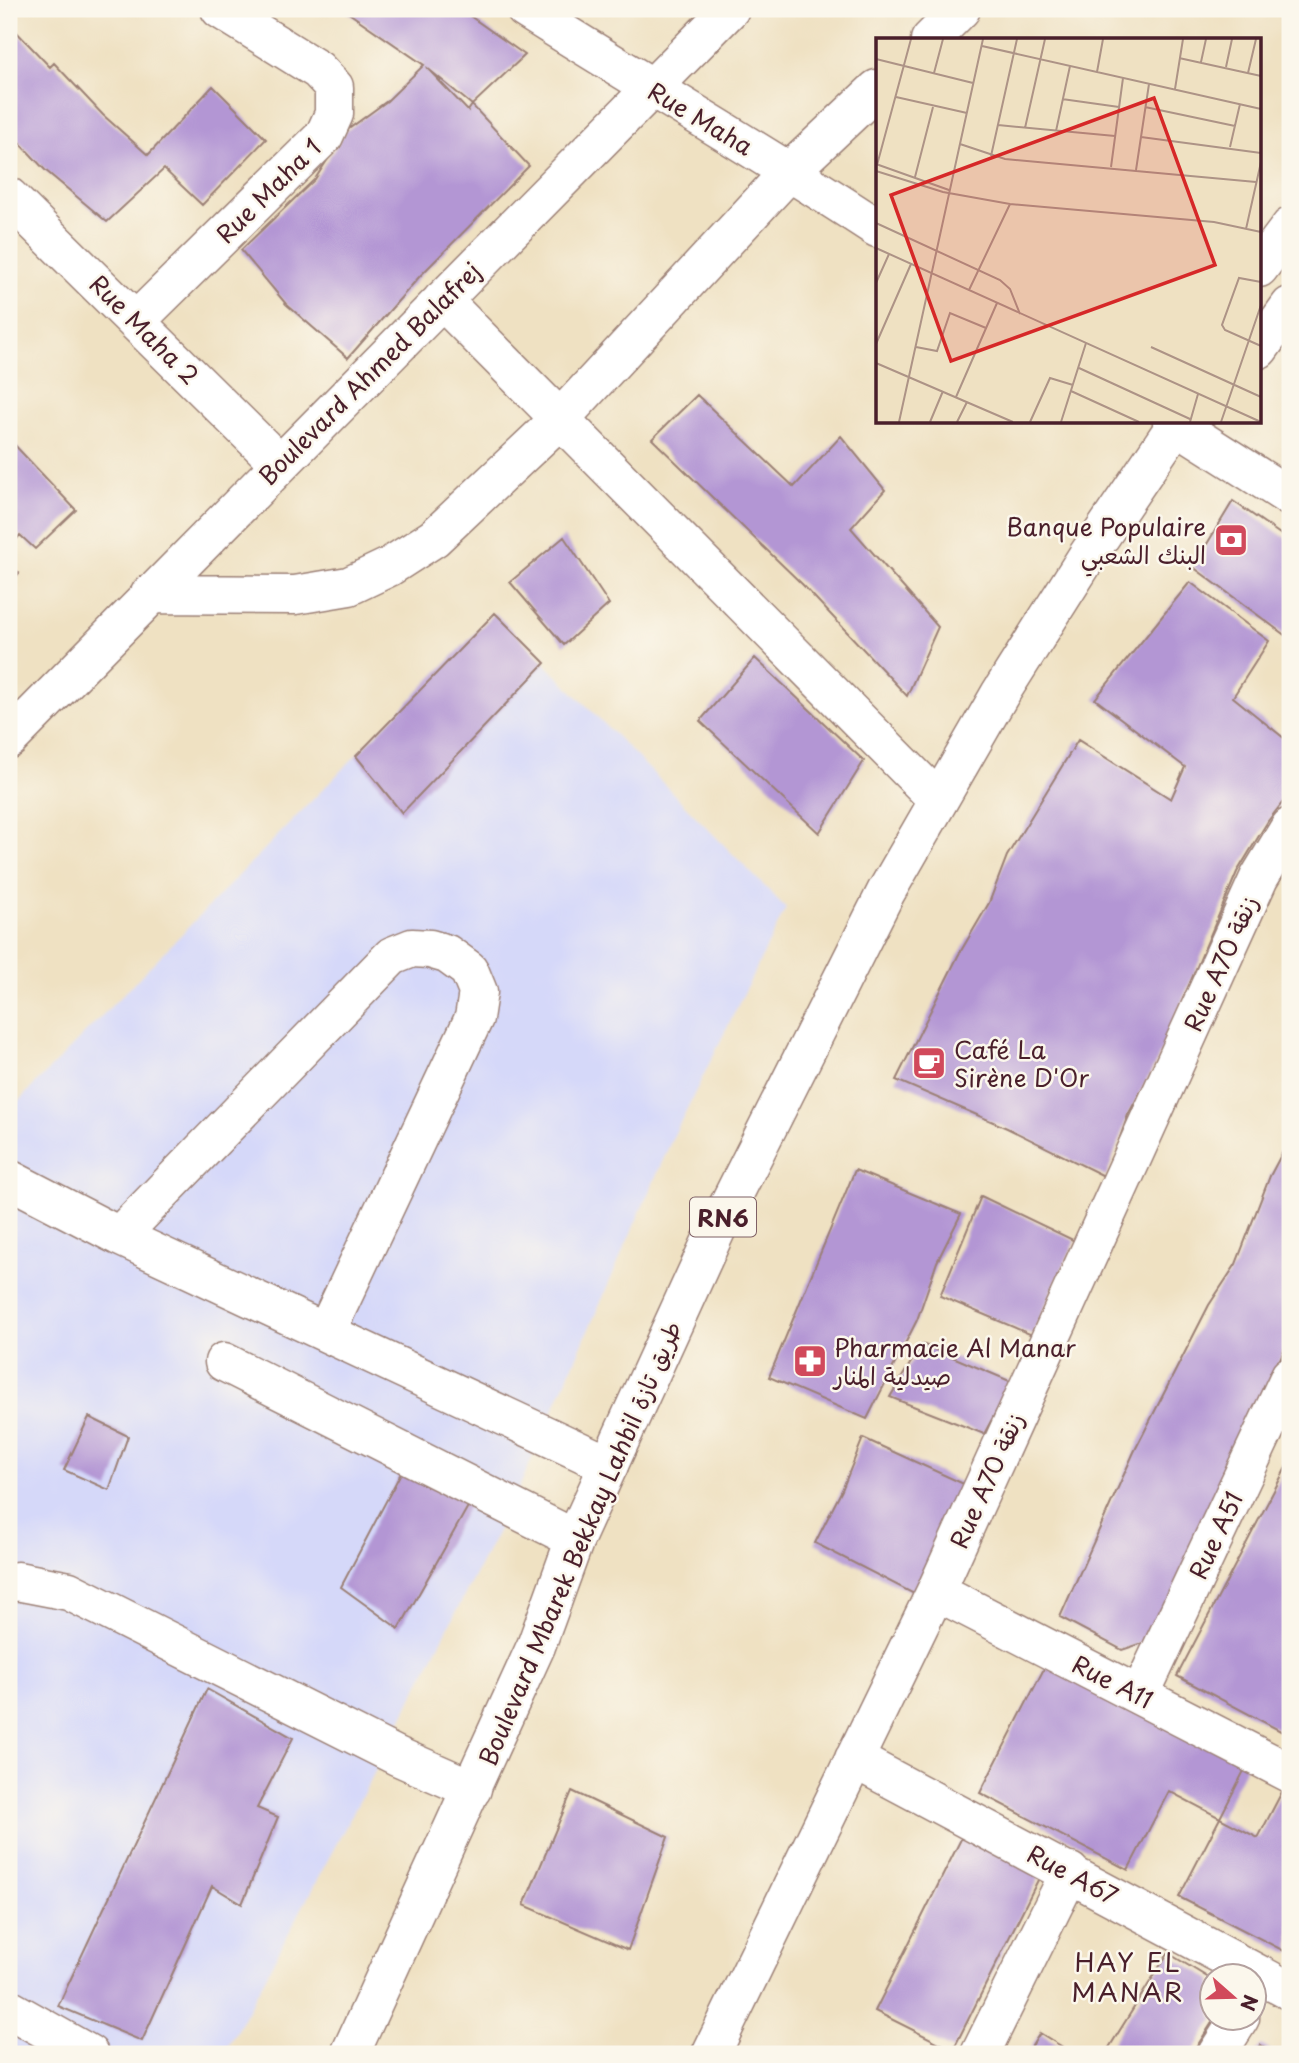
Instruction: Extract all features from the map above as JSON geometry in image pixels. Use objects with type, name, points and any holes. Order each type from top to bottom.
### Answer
[{"type":"street","name":"Rue Maha 1","points":[[137,320],[324,136],[334,114],[334,87],[318,70],[220,9]]},
{"type":"street","name":"Rue Maha","points":[[524,9],[651,89],[790,170],[876,227]]},
{"type":"street","name":"Boulevard Ahmed Balafrej","points":[[9,739],[730,9]]},
{"type":"street","points":[[932,38],[961,9]]},
{"type":"street","points":[[150,594],[295,595],[349,586],[389,566],[434,538],[560,419],[790,170],[876,90]]},
{"type":"street","name":"Rue Maha 2","points":[[9,197],[137,320],[279,463]]},
{"type":"street","points":[[1260,267],[1290,227]]},
{"type":"street","points":[[442,300],[937,799]]},
{"type":"street","points":[[1260,348],[1290,306]]},
{"type":"street","points":[[1180,426],[1290,497]]},
{"type":"street","name":"Boulevard Mbarek Bekkay Lahbil طريق تازة","points":[[350,2054],[536,1646],[575,1539],[718,1226],[886,892],[937,799],[1088,555],[1180,426]]},
{"type":"street","name":"Rue A70 زنقة","points":[[711,2054],[936,1591],[1259,878],[1290,827]]},
{"type":"street","points":[[119,1236],[392,956],[412,948],[447,954],[469,970],[478,992],[474,1018],[326,1332]]},
{"type":"street","points":[[9,1178],[119,1236],[609,1465]]},
{"type":"street","points":[[224,1362],[575,1539]]},
{"type":"street","name":"Rue A51","points":[[1140,1695],[1290,1376]]},
{"type":"street","points":[[9,1583],[17,1581],[69,1591],[397,1756],[472,1788]]},
{"type":"street","name":"Rue A11","points":[[936,1591],[1290,1773]]},
{"type":"street","name":"Rue A67","points":[[854,1759],[1070,1872],[1270,1988]]},
{"type":"street","points":[[980,2054],[1070,1872]]},
{"type":"street","points":[[9,2009],[89,2054]]},
{"type":"street","points":[[1217,2054],[1231,2032]]},
{"type":"shaded area","points":[[495,613],[786,908],[673,1137],[519,1488],[370,1781],[224,2054],[9,2054],[9,1111]]},
{"type":"building","points":[[343,9],[460,9],[525,55],[472,105],[529,166],[420,276],[348,358],[286,304],[241,250],[315,179],[346,131],[387,101],[424,65]],"holes":[[[426,67],[472,105],[468,111]]]},
{"type":"building","points":[[9,24],[50,67],[54,63],[103,115],[148,155],[213,86],[266,139],[202,205],[164,169],[107,222],[45,170],[9,131]]},
{"type":"building","points":[[697,395],[794,487],[841,436],[885,490],[851,528],[938,627],[907,696],[803,585],[652,439]]},
{"type":"building","points":[[9,439],[76,510],[35,549],[20,535],[9,548]]},
{"type":"building","points":[[1233,501],[1290,541],[1290,639],[1193,567]]},
{"type":"building","points":[[564,537],[609,604],[564,645],[510,582]]},
{"type":"building","points":[[9,564],[19,573],[9,584]]},
{"type":"building","points":[[1190,582],[1269,641],[1233,697],[1290,743],[1290,793],[1268,821],[1237,872],[1157,1061],[1128,1115],[1106,1177],[1007,1128],[896,1080],[958,956],[989,903],[1007,856],[1078,740],[1171,799],[1185,767],[1095,699]]},
{"type":"building","points":[[495,613],[545,663],[402,813],[356,756]]},
{"type":"building","points":[[755,658],[864,761],[819,833],[700,721]]},
{"type":"building","points":[[1290,1138],[1290,1336],[1161,1637],[1122,1650],[1060,1617],[1134,1452],[1209,1305],[1236,1264],[1270,1176]]},
{"type":"building","points":[[855,1170],[961,1214],[937,1262],[917,1320],[867,1419],[769,1377]]},
{"type":"building","points":[[981,1196],[1075,1241],[1032,1335],[940,1296]]},
{"type":"building","points":[[922,1344],[1012,1382],[984,1434],[890,1397]]},
{"type":"building","points":[[89,1417],[128,1436],[109,1490],[64,1470]]},
{"type":"building","points":[[863,1438],[966,1485],[914,1594],[815,1543],[842,1490]]},
{"type":"building","points":[[1290,1460],[1290,1736],[1177,1676]]},
{"type":"building","points":[[404,1467],[470,1503],[399,1629],[341,1587]]},
{"type":"building","points":[[1050,1657],[1249,1761],[1220,1818],[1169,1791],[1128,1870],[980,1793]]},
{"type":"building","points":[[207,1689],[293,1738],[257,1808],[278,1817],[242,1904],[212,1886],[142,2041],[58,2006]]},
{"type":"building","points":[[1286,1784],[1290,1786],[1290,1954],[1179,1897],[1220,1818],[1258,1838]]},
{"type":"building","points":[[572,1791],[668,1837],[628,1950],[524,1905]]},
{"type":"building","points":[[963,1835],[1041,1874],[953,2050],[875,2011]]},
{"type":"building","points":[[1168,1953],[1198,1971],[1198,2032],[1206,2032],[1192,2054],[1105,2054]]},
{"type":"building","points":[[1040,2033],[1074,2054],[1027,2054]]},
{"type":"building","points":[[1261,2045],[1276,2054],[1255,2054]]},
{"type":"place","name":"Banque Populaire البنك الشعبي","points":[[1231,540]]},
{"type":"place","name":"Café La Sirène D'Or","points":[[929,1063]]},
{"type":"place","name":"Pharmacie Al Manar صيدلية المنار","points":[[810,1361]]},
{"type":"district","name":"HAY EL MANAR","points":[[1128,1976]]}]
